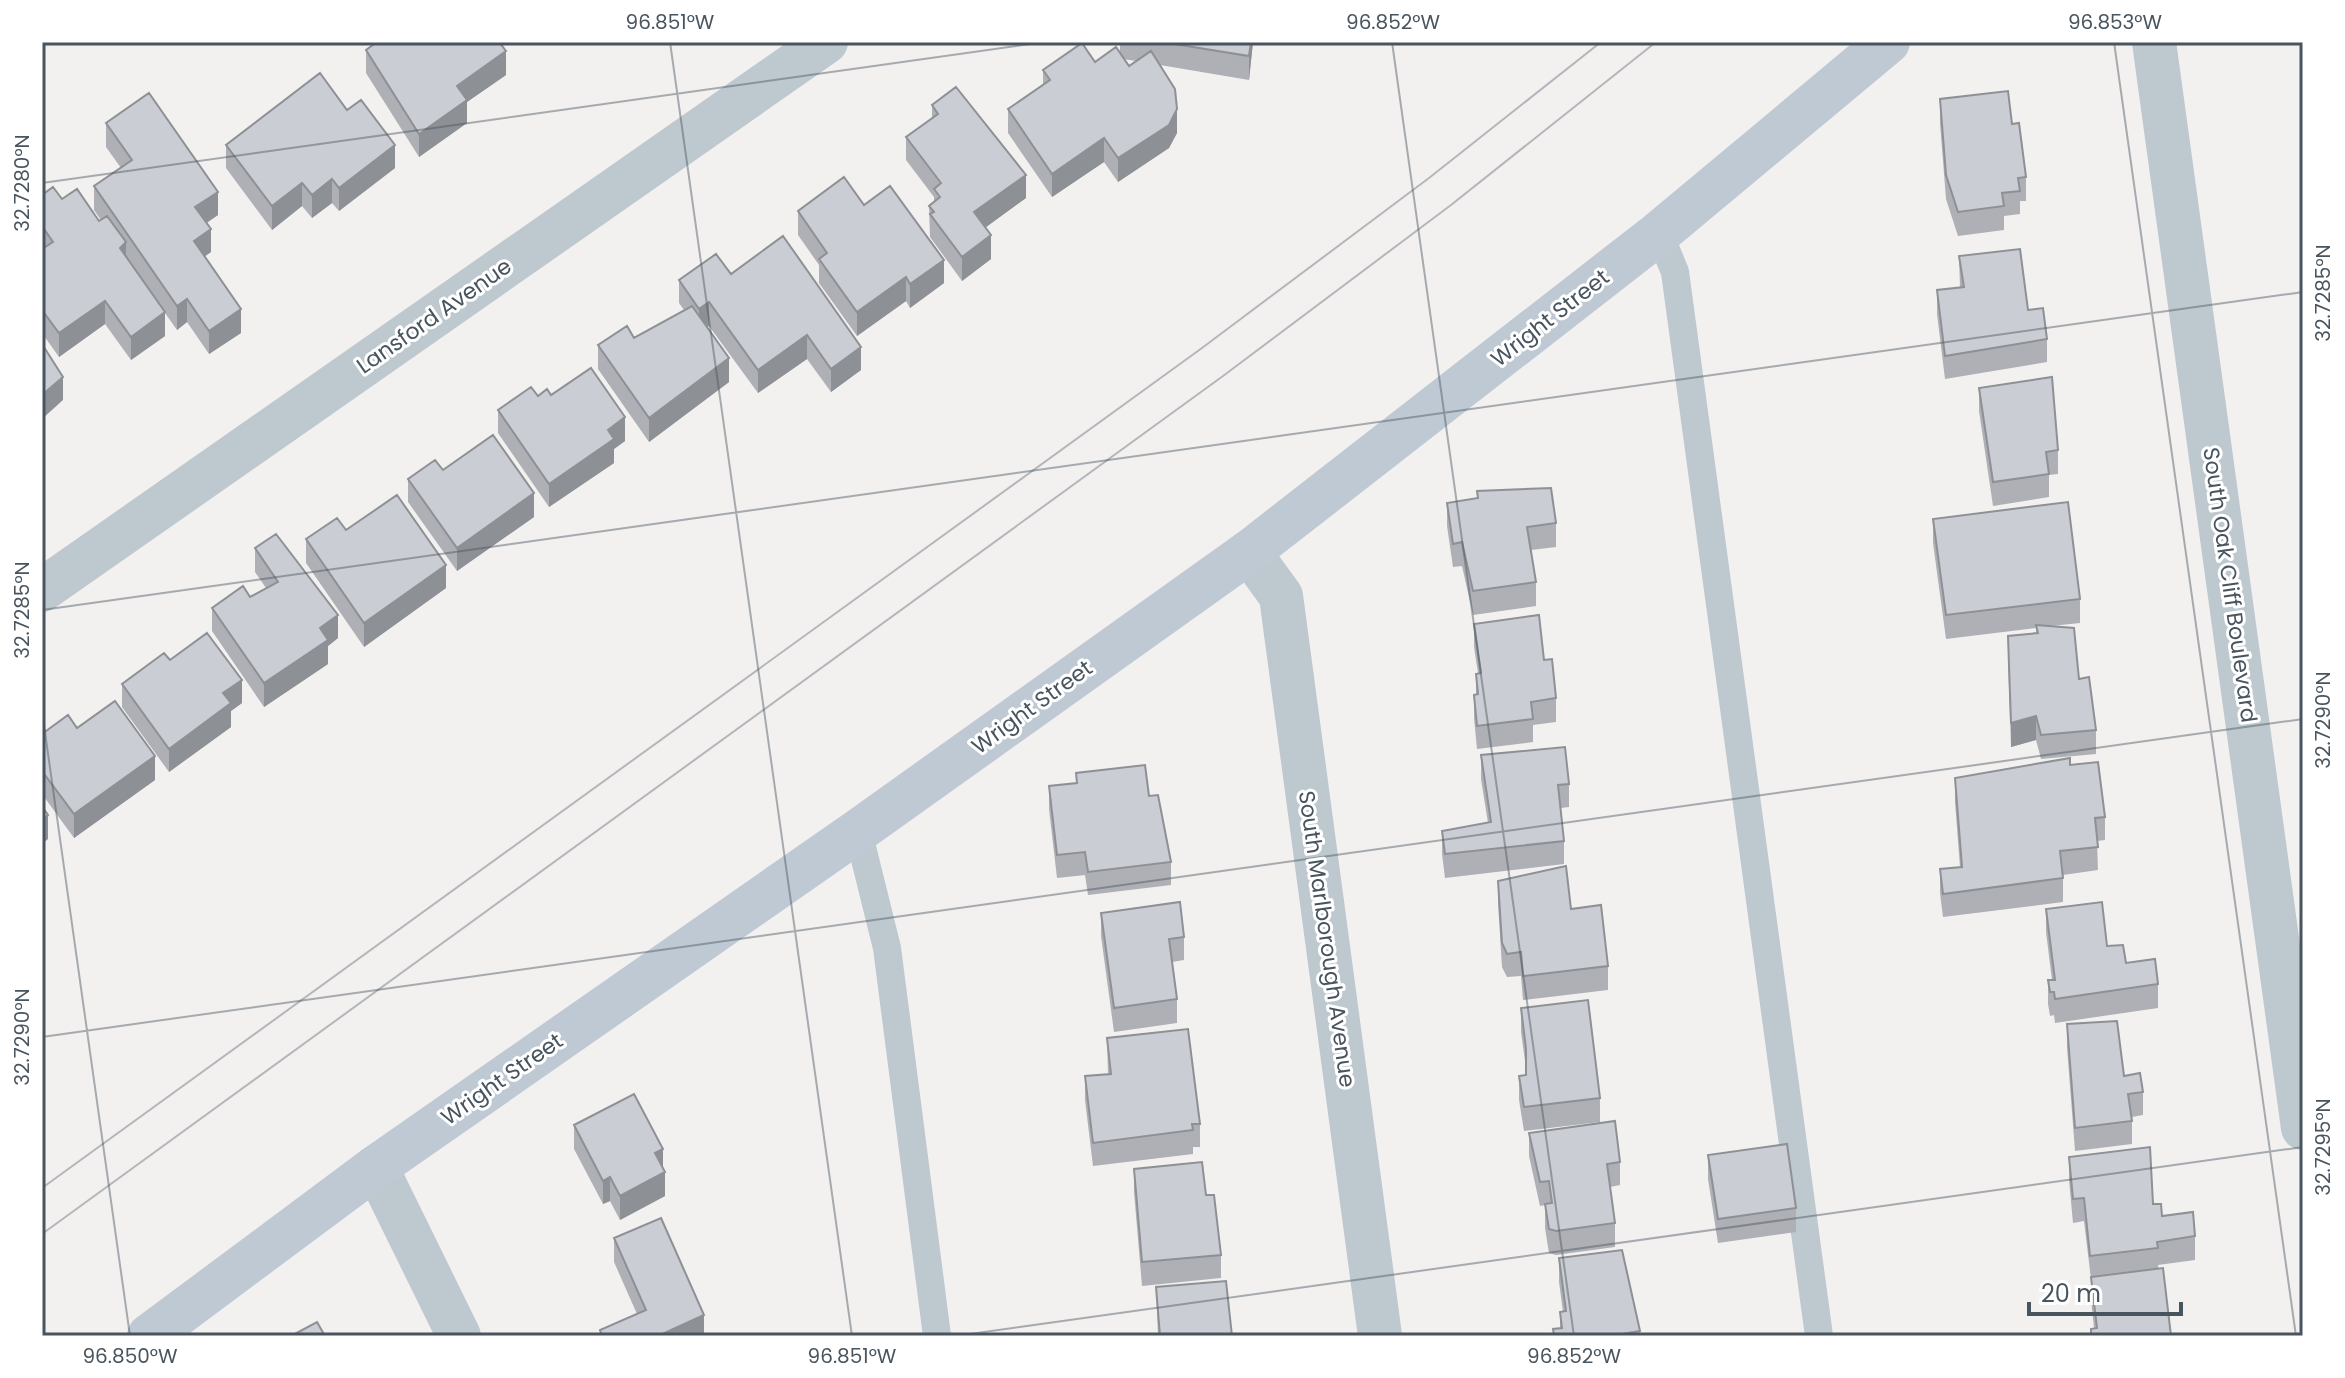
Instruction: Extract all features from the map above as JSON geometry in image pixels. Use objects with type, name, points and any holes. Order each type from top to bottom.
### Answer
[{"type":"street","name":"Lansford Avenue","points":[[42,590],[826,42]]},
{"type":"street","name":"Wright Street","points":[[149,1336],[376,1167],[858,831],[1249,552],[1659,233],[1888,42]]},
{"type":"street","name":"South Oak Cliff Boulevard","points":[[2154,42],[2286,864],[2303,1128]]},
{"type":"street","name":"South Marlborough Avenue","points":[[1249,552],[1281,596],[1380,1336]]},
{"type":"street","points":[[376,1167],[459,1336]]},
{"type":"lane","points":[[1659,233],[1675,272],[1819,1336]]},
{"type":"lane","points":[[858,831],[887,948],[937,1336]]},
{"type":"building","points":[[377,42],[499,42],[506,51],[457,86],[467,100],[419,134],[366,50]]},
{"type":"building","points":[[1162,42],[1251,42],[1249,56]]},
{"type":"building","points":[[1082,43],[1095,62],[1116,47],[1129,66],[1151,51],[1175,89],[1177,109],[1169,125],[1118,158],[1104,138],[1052,174],[1008,109],[1050,80],[1043,70]]},
{"type":"building","points":[[320,73],[347,110],[361,100],[395,145],[339,188],[332,179],[312,195],[302,183],[272,206],[226,145]]},
{"type":"building","points":[[956,87],[1026,175],[974,212],[991,235],[962,257],[930,214],[934,212],[929,206],[940,197],[934,189],[941,183],[906,137],[938,114],[932,105]]},
{"type":"building","points":[[2008,91],[2012,124],[2019,123],[2026,177],[2018,178],[2020,191],[2002,193],[2004,206],[1958,212],[1946,175],[1940,99]]},
{"type":"building","points":[[149,93],[218,192],[195,207],[211,229],[194,241],[241,309],[209,331],[187,299],[177,306],[94,186],[132,160],[106,123]]},
{"type":"building","points":[[844,177],[864,205],[890,186],[944,260],[910,284],[906,277],[857,312],[819,259],[827,253],[798,211]]},
{"type":"building","points":[[53,187],[62,199],[77,189],[99,221],[107,216],[126,242],[120,248],[165,312],[131,337],[105,301],[59,333],[42,310],[42,249],[53,242],[42,226],[42,195]]},
{"type":"building","points":[[783,236],[861,347],[831,369],[807,335],[758,370],[709,302],[699,309],[679,280],[716,254],[731,274]]},
{"type":"building","points":[[2020,249],[2028,310],[2043,308],[2047,339],[1945,356],[1937,290],[1964,287],[1959,256]]},
{"type":"building","points":[[692,306],[729,358],[649,418],[598,345],[627,326],[634,338]]},
{"type":"building","points":[[42,344],[63,377],[42,395]]},
{"type":"building","points":[[591,368],[625,417],[608,430],[614,439],[549,484],[498,410],[531,387],[538,396],[547,389],[551,395]]},
{"type":"building","points":[[2052,377],[2058,450],[2046,452],[2049,474],[1993,482],[1979,388]]},
{"type":"building","points":[[493,435],[534,493],[457,548],[408,479],[435,460],[443,470]]},
{"type":"building","points":[[1551,488],[1556,523],[1527,527],[1536,582],[1473,591],[1462,542],[1453,544],[1447,503],[1478,498],[1477,491]]},
{"type":"building","points":[[397,495],[446,565],[364,623],[306,539],[337,518],[346,530]]},
{"type":"building","points":[[2068,502],[2080,599],[1946,615],[1933,519]]},
{"type":"building","points":[[276,534],[338,615],[320,628],[328,640],[264,683],[212,608],[243,586],[250,597],[278,582],[255,548]]},
{"type":"building","points":[[1539,615],[1544,660],[1552,659],[1556,698],[1531,702],[1533,719],[1477,726],[1474,695],[1478,694],[1476,674],[1481,673],[1474,624]]},
{"type":"building","points":[[2036,625],[2074,628],[2079,679],[2089,677],[2096,730],[2041,735],[2036,716],[2011,723],[2008,636],[2038,633]]},
{"type":"building","points":[[207,633],[242,680],[223,693],[231,703],[169,749],[122,684],[164,653],[170,660]]},
{"type":"building","points":[[115,701],[155,756],[74,814],[42,771],[42,734],[68,715],[77,728]]},
{"type":"building","points":[[1565,747],[1569,784],[1558,785],[1564,841],[1445,854],[1442,831],[1491,822],[1481,755]]},
{"type":"building","points":[[2070,758],[2070,765],[2098,762],[2105,817],[2095,818],[2098,847],[2060,851],[2063,878],[1943,894],[1940,869],[1962,867],[1955,778]]},
{"type":"building","points":[[1145,765],[1149,796],[1158,795],[1171,862],[1088,872],[1085,852],[1057,855],[1049,786],[1077,783],[1076,773]]},
{"type":"building","points":[[42,806],[48,815],[42,820]]},
{"type":"building","points":[[1566,866],[1571,909],[1601,905],[1608,966],[1523,976],[1521,952],[1507,954],[1502,943],[1498,881]]},
{"type":"building","points":[[1180,902],[1184,937],[1169,939],[1177,999],[1114,1008],[1101,913]]},
{"type":"building","points":[[2102,902],[2107,946],[2123,945],[2126,963],[2155,959],[2158,984],[2055,999],[2048,980],[2055,980],[2046,909]]},
{"type":"building","points":[[1588,1000],[1600,1098],[1524,1107],[1519,1076],[1526,1075],[1521,1008]]},
{"type":"building","points":[[2117,1021],[2124,1076],[2140,1073],[2143,1092],[2128,1094],[2132,1121],[2075,1128],[2067,1024]]},
{"type":"building","points":[[1188,1029],[1200,1124],[1192,1124],[1193,1130],[1093,1143],[1085,1076],[1111,1074],[1107,1038]]},
{"type":"building","points":[[634,1094],[663,1149],[655,1153],[665,1172],[620,1196],[610,1177],[603,1181],[574,1125]]},
{"type":"building","points":[[1615,1121],[1620,1162],[1607,1164],[1615,1223],[1556,1231],[1549,1229],[1545,1204],[1552,1203],[1549,1181],[1540,1182],[1529,1133]]},
{"type":"building","points":[[1787,1144],[1796,1208],[1718,1219],[1708,1155]]},
{"type":"building","points":[[2150,1147],[2153,1204],[2161,1204],[2162,1216],[2193,1212],[2195,1236],[2157,1242],[2158,1248],[2090,1256],[2084,1198],[2073,1199],[2069,1157]]},
{"type":"building","points":[[1202,1162],[1206,1195],[1214,1195],[1221,1255],[1142,1262],[1134,1169]]},
{"type":"building","points":[[661,1218],[704,1315],[658,1336],[602,1336],[600,1330],[646,1310],[614,1238]]},
{"type":"building","points":[[1622,1250],[1640,1331],[1610,1336],[1554,1336],[1553,1329],[1562,1328],[1560,1312],[1566,1311],[1559,1258]]},
{"type":"building","points":[[2163,1268],[2171,1336],[2091,1336],[2091,1329],[2097,1328],[2091,1277]]},
{"type":"building","points":[[1226,1281],[1232,1336],[1160,1336],[1156,1287]]},
{"type":"building","points":[[317,1322],[325,1336],[291,1336]]},
{"type":"tram line","points":[[42,1188],[1202,348],[1429,178],[1601,42]]},
{"type":"tram line","points":[[42,1234],[1223,376],[1451,205],[1656,42]]}]
